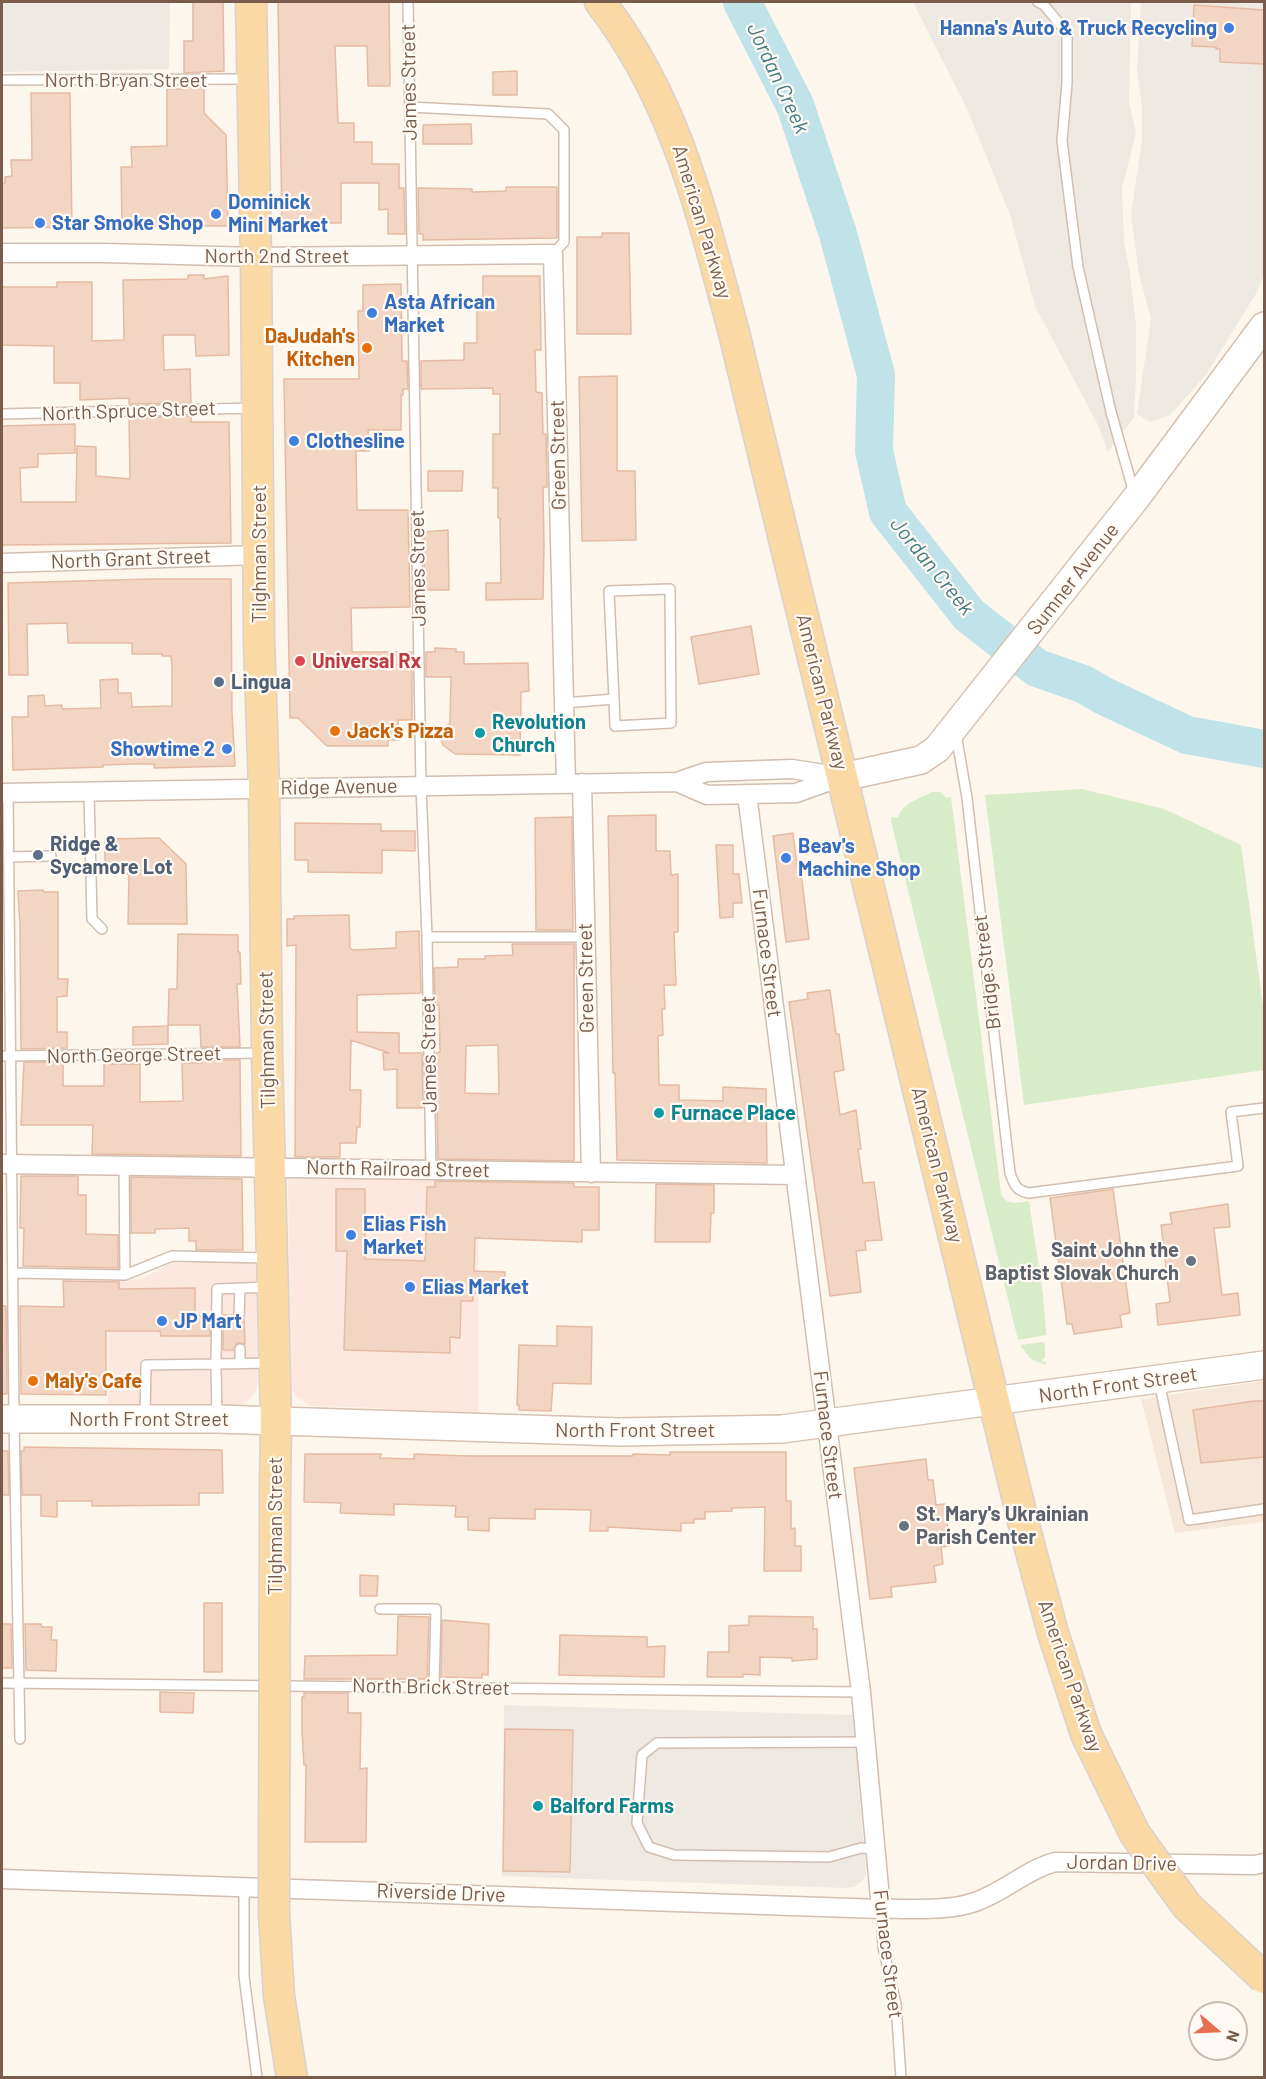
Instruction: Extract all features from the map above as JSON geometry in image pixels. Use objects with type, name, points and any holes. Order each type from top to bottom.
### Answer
[{"type":"main road","name":"Tilghman Street","points":[[250,2],[256,257],[259,639],[276,1422],[274,1914],[279,1996],[292,2078]]},
{"type":"main road","name":"American Parkway","points":[[600,2],[615,20],[640,61],[664,107],[696,192],[733,329],[1026,1533],[1053,1633],[1086,1734],[1134,1834],[1187,1906],[1264,1978]]},
{"type":"street","name":"North 2nd Street","points":[[2,253],[256,257],[553,254]]},
{"type":"street","name":"Green Street","points":[[553,254],[564,703],[574,784],[585,937],[591,1173]]},
{"type":"street","name":"Sumner Avenue","points":[[843,777],[921,760],[938,749],[1073,580],[1264,326]]},
{"type":"street","name":"North Grant Street","points":[[2,563],[260,555]]},
{"type":"street","name":"Ridge Avenue","points":[[5,793],[677,782],[706,772],[792,769],[843,777]]},
{"type":"street","name":"Ridge Avenue","points":[[677,782],[707,795],[796,793],[843,777]]},
{"type":"street","name":"Furnace Street","points":[[747,794],[861,1692],[881,1909]]},
{"type":"street","name":"North Railroad Street","points":[[7,1164],[795,1175]]},
{"type":"street","name":"North Front Street","points":[[8,1419],[217,1419],[619,1432],[782,1429],[1264,1365]]},
{"type":"street","name":"Jordan Drive","points":[[881,1909],[940,1908],[975,1902],[1038,1867],[1055,1862],[1254,1865],[1264,1863]]},
{"type":"street","name":"Riverside Drive","points":[[2,1879],[881,1909]]},
{"type":"lane","name":"James Street","points":[[408,2],[421,786],[427,937],[431,1171]]},
{"type":"lane","points":[[1038,2],[1044,5],[1067,33],[1067,83],[1062,141],[1078,267],[1111,412],[1136,498]]},
{"type":"lane","name":"North Bryan Street","points":[[2,80],[251,79]]},
{"type":"lane","name":"Green Street","points":[[410,107],[548,114],[564,130],[564,242],[553,254]]},
{"type":"lane","name":"North Spruce Street","points":[[2,414],[257,407]]},
{"type":"lane","points":[[670,589],[671,723],[615,726],[614,699],[609,591],[670,589]]},
{"type":"lane","points":[[564,703],[614,699]]},
{"type":"lane","name":"Bridge Street","points":[[955,729],[967,798],[1010,1173],[1014,1184],[1020,1191],[1029,1193],[1238,1166],[1231,1112],[1264,1108]]},
{"type":"lane","points":[[89,792],[92,919],[102,929]]},
{"type":"lane","points":[[5,793],[9,857],[6,974],[7,1164],[13,1278],[8,1419],[20,1739]]},
{"type":"lane","points":[[9,857],[51,856]]},
{"type":"lane","points":[[427,937],[585,937]]},
{"type":"lane","name":"North George Street","points":[[6,1056],[267,1053]]},
{"type":"lane","points":[[124,1166],[125,1275]]},
{"type":"lane","points":[[2,1282],[13,1278],[125,1275],[172,1256],[273,1273]]},
{"type":"lane","points":[[217,1419],[217,1289],[240,1288],[273,1273]]},
{"type":"lane","points":[[239,1315],[240,1288]]},
{"type":"lane","points":[[240,1349],[240,1364]]},
{"type":"lane","points":[[145,1419],[146,1365],[274,1364]]},
{"type":"lane","points":[[1159,1380],[1189,1520],[1264,1509]]},
{"type":"lane","points":[[380,1609],[436,1609],[434,1687]]},
{"type":"lane","name":"North Brick Street","points":[[2,1683],[861,1692]]},
{"type":"lane","points":[[865,1742],[657,1743],[642,1755],[637,1823],[649,1847],[674,1855],[829,1857],[861,1848],[876,1849]]},
{"type":"lane","points":[[244,1886],[243,1976],[257,2078]]},
{"type":"lane","name":"Furnace Street","points":[[881,1909],[883,1947],[896,2004],[901,2078]]},
{"type":"shaded area","points":[[2,2],[170,2],[169,69],[2,72]]},
{"type":"shaded area","points":[[913,2],[1131,2],[1129,102],[1136,133],[1122,188],[1124,242],[1136,325],[1136,379],[1134,417],[1108,452],[1098,425],[1035,306],[1010,215],[967,109]]},
{"type":"shaded area","points":[[1141,2],[1264,2],[1264,274],[1257,292],[1206,375],[1170,415],[1150,422],[1137,414],[1151,318],[1139,275],[1131,215],[1142,140],[1142,107],[1137,70]]},
{"type":"shaded area","points":[[290,1175],[478,1177],[479,1415],[310,1406],[296,1396],[291,1387],[288,1181]]},
{"type":"shaded area","points":[[243,1261],[254,1263],[256,1271],[258,1381],[256,1390],[250,1399],[239,1406],[108,1405],[109,1279],[142,1279],[171,1263]]},
{"type":"shaded area","points":[[1264,1381],[1264,1522],[1175,1533],[1141,1399]]},
{"type":"shaded area","points":[[504,1705],[853,1715],[866,1874],[863,1880],[854,1887],[844,1888],[502,1876]]},
{"type":"green space","points":[[1082,789],[1164,809],[1241,845],[1264,1013],[1264,1070],[1024,1105],[985,795]]},
{"type":"green space","points":[[932,792],[941,792],[946,798],[951,797],[1001,1193],[1009,1202],[1029,1201],[1043,1295],[1046,1335],[1018,1340],[891,821],[892,817],[898,818],[907,805]]},
{"type":"green space","points":[[1043,1342],[1045,1358],[1042,1362],[1045,1361],[1046,1365],[1031,1359],[1020,1345]]},
{"type":"building","points":[[193,2],[223,2],[224,71],[184,73],[184,41],[193,41]]},
{"type":"building","points":[[278,2],[389,2],[390,86],[368,86],[367,46],[335,46],[338,123],[354,123],[354,142],[372,142],[372,164],[399,164],[399,188],[404,188],[405,234],[388,234],[388,209],[379,210],[379,183],[341,183],[341,223],[282,223]]},
{"type":"building","name":"Hanna's Auto & Truck Recycling","points":[[1194,5],[1264,10],[1264,64],[1220,62],[1220,49],[1192,46]]},
{"type":"building","points":[[517,71],[517,95],[493,95],[493,72]]},
{"type":"building","points":[[184,86],[204,86],[204,113],[226,135],[228,226],[122,226],[121,167],[132,167],[131,147],[167,146],[167,89],[184,89]]},
{"type":"building","points":[[31,93],[70,93],[72,227],[2,228],[2,184],[5,183],[5,177],[12,176],[11,160],[32,160]]},
{"type":"building","points":[[471,124],[472,144],[423,144],[423,125]]},
{"type":"building","points":[[506,187],[557,187],[557,238],[423,240],[423,234],[419,234],[418,188],[472,189],[472,192],[506,191]]},
{"type":"building","points":[[602,233],[629,233],[631,334],[577,334],[577,237],[602,237]]},
{"type":"building","points":[[188,275],[204,275],[204,279],[228,276],[229,355],[196,356],[195,335],[163,335],[164,370],[190,369],[191,403],[129,404],[129,398],[80,400],[80,383],[54,383],[54,346],[2,345],[2,287],[57,287],[57,282],[92,282],[92,341],[124,340],[123,280],[188,279]]},
{"type":"building","points":[[483,276],[540,276],[541,350],[535,350],[536,392],[542,393],[543,434],[546,434],[547,487],[543,487],[543,599],[486,600],[486,583],[501,583],[498,488],[493,488],[493,434],[500,434],[500,394],[493,394],[493,388],[421,389],[421,361],[464,360],[464,343],[477,343],[477,304],[483,304]]},
{"type":"building","points":[[401,284],[402,361],[407,361],[408,389],[403,389],[403,395],[401,395],[401,430],[368,430],[369,451],[356,451],[357,510],[408,510],[410,607],[351,608],[352,652],[412,652],[412,720],[398,720],[399,740],[388,740],[388,746],[327,746],[298,718],[290,718],[284,379],[359,379],[358,311],[363,311],[363,285]]},
{"type":"building","points":[[617,376],[617,471],[635,471],[636,540],[582,541],[579,377]]},
{"type":"building","points":[[191,416],[191,422],[229,422],[231,543],[2,545],[2,426],[75,424],[75,453],[38,454],[38,467],[20,468],[21,502],[76,502],[77,446],[96,447],[96,476],[130,479],[129,418]]},
{"type":"building","points":[[428,471],[463,471],[462,491],[428,491]]},
{"type":"building","points":[[448,530],[449,590],[424,590],[424,532]]},
{"type":"building","points":[[231,579],[232,713],[235,766],[154,768],[154,764],[133,764],[13,770],[12,717],[28,717],[28,696],[44,695],[45,706],[62,705],[62,709],[101,708],[100,680],[118,679],[118,693],[131,693],[132,707],[172,706],[172,668],[171,656],[132,654],[132,643],[68,643],[67,623],[27,624],[28,675],[9,675],[8,583]]},
{"type":"building","points":[[751,626],[759,674],[699,684],[691,637]]},
{"type":"building","points":[[435,648],[456,649],[456,652],[464,652],[464,664],[528,663],[529,691],[521,692],[520,755],[455,754],[443,745],[439,732],[450,723],[451,677],[426,677],[426,652],[435,652]]},
{"type":"building","points":[[656,815],[656,851],[670,851],[671,875],[678,874],[678,932],[674,932],[676,985],[664,985],[663,1035],[658,1036],[659,1085],[679,1085],[679,1100],[723,1101],[723,1087],[766,1089],[767,1163],[617,1160],[608,816]]},
{"type":"building","points":[[572,817],[573,930],[536,930],[535,818]]},
{"type":"building","points":[[295,823],[381,824],[381,831],[415,831],[415,851],[382,850],[382,873],[308,872],[308,860],[295,860]]},
{"type":"building","points":[[793,833],[798,873],[801,872],[809,939],[786,942],[773,836]]},
{"type":"building","points":[[159,838],[186,864],[187,924],[128,924],[129,874],[121,874],[121,865],[105,865],[105,839]]},
{"type":"building","points":[[716,845],[733,845],[733,874],[739,874],[742,903],[733,903],[733,917],[720,918]]},
{"type":"building","points":[[43,890],[43,892],[58,892],[58,979],[68,979],[67,996],[57,997],[57,1032],[67,1032],[67,1048],[21,1049],[18,891]]},
{"type":"building","points":[[349,915],[350,948],[353,950],[396,948],[396,932],[419,931],[421,993],[357,995],[357,1032],[399,1033],[399,1053],[422,1053],[423,1108],[397,1108],[397,1069],[384,1070],[383,1053],[389,1053],[351,1040],[350,1090],[361,1090],[360,1127],[357,1127],[356,1143],[340,1143],[340,1157],[295,1157],[296,945],[287,946],[287,919],[294,919],[294,916]]},
{"type":"building","points":[[178,934],[238,935],[241,984],[237,984],[240,1047],[201,1047],[200,1025],[168,1025],[169,989],[177,989]]},
{"type":"building","points":[[512,944],[574,944],[574,1161],[438,1159],[436,1053],[440,1052],[439,1005],[435,1005],[434,968],[458,967],[458,959],[485,959],[485,956],[513,955]],"holes":[[[498,1045],[499,1094],[465,1093],[466,1046]]]},
{"type":"building","points":[[830,990],[844,1070],[834,1072],[840,1115],[856,1110],[863,1183],[874,1182],[882,1240],[865,1241],[866,1250],[856,1251],[861,1292],[830,1296],[789,1002],[808,999],[807,993]]},
{"type":"building","points":[[168,1026],[168,1044],[133,1045],[133,1027]]},
{"type":"building","points":[[202,1060],[240,1060],[241,1156],[92,1154],[93,1125],[21,1125],[24,1062],[63,1062],[63,1086],[104,1086],[104,1064],[140,1064],[140,1102],[183,1101],[182,1063],[202,1063]]},
{"type":"building","points":[[21,1176],[78,1176],[78,1195],[86,1195],[86,1234],[118,1235],[118,1268],[23,1266],[24,1228],[20,1228]]},
{"type":"building","points":[[131,1177],[242,1179],[243,1250],[196,1250],[196,1241],[189,1241],[189,1228],[155,1229],[155,1233],[131,1233]]},
{"type":"building","points":[[435,1181],[574,1183],[574,1187],[599,1187],[599,1230],[582,1230],[582,1242],[475,1238],[474,1271],[505,1272],[504,1294],[473,1293],[473,1301],[461,1301],[460,1338],[450,1337],[450,1353],[344,1350],[347,1251],[336,1251],[336,1189],[365,1189],[365,1259],[425,1261],[427,1187],[435,1187]]},
{"type":"building","points":[[656,1184],[714,1185],[714,1213],[711,1213],[710,1242],[655,1242]]},
{"type":"building","points":[[1113,1189],[1130,1313],[1120,1315],[1122,1327],[1074,1334],[1072,1324],[1067,1324],[1050,1198]]},
{"type":"building","name":"Saint John the Baptist Slovak Church","points":[[1228,1204],[1230,1227],[1214,1228],[1222,1295],[1238,1293],[1240,1315],[1158,1325],[1156,1304],[1170,1302],[1161,1225],[1172,1224],[1170,1213]]},
{"type":"building","points":[[63,1281],[119,1282],[119,1289],[195,1288],[195,1316],[210,1315],[210,1336],[161,1336],[160,1331],[106,1331],[106,1395],[21,1394],[20,1306],[64,1307]]},
{"type":"building","points":[[2,1306],[6,1306],[7,1394],[2,1394]]},
{"type":"building","name":"JP Mart","points":[[223,1315],[232,1315],[233,1319],[238,1322],[244,1319],[245,1344],[237,1343],[233,1350],[223,1350]]},
{"type":"building","points":[[557,1326],[592,1327],[591,1384],[553,1383],[551,1411],[519,1410],[519,1405],[517,1405],[519,1345],[557,1346]]},
{"type":"building","points":[[1264,1401],[1264,1457],[1201,1463],[1193,1410]]},
{"type":"building","points":[[24,1447],[222,1450],[223,1493],[199,1493],[199,1505],[92,1506],[92,1501],[57,1501],[57,1517],[41,1516],[41,1495],[22,1495],[21,1451],[24,1451]]},
{"type":"building","points":[[2,1451],[8,1451],[9,1495],[2,1495]]},
{"type":"building","points":[[670,1452],[786,1452],[786,1501],[791,1501],[791,1529],[795,1528],[795,1546],[801,1546],[801,1571],[764,1571],[765,1507],[705,1512],[705,1519],[694,1519],[694,1523],[681,1523],[681,1531],[608,1527],[608,1531],[590,1531],[591,1510],[535,1509],[535,1519],[489,1518],[489,1531],[468,1530],[468,1517],[455,1517],[456,1506],[394,1504],[394,1515],[340,1513],[341,1503],[304,1502],[305,1454],[381,1454],[380,1458],[414,1459],[414,1454],[633,1456],[633,1454],[670,1455]]},
{"type":"building","name":"St. Mary's Ukrainian Parish Center","points":[[926,1459],[928,1480],[933,1480],[936,1505],[945,1504],[950,1546],[941,1547],[943,1564],[934,1566],[936,1582],[891,1587],[892,1597],[870,1599],[854,1468]]},
{"type":"building","points":[[360,1575],[378,1576],[377,1596],[360,1596]]},
{"type":"building","points":[[204,1603],[222,1603],[222,1672],[204,1672]]},
{"type":"building","points":[[398,1616],[429,1617],[427,1679],[304,1679],[305,1656],[397,1655]]},
{"type":"building","points":[[749,1616],[813,1617],[813,1629],[817,1629],[817,1659],[792,1661],[792,1658],[760,1657],[760,1675],[707,1677],[708,1652],[729,1652],[729,1626],[749,1625]]},
{"type":"building","points":[[442,1620],[489,1624],[488,1675],[482,1674],[482,1678],[441,1677]]},
{"type":"building","points":[[2,1624],[11,1624],[12,1668],[2,1668]]},
{"type":"building","points":[[25,1624],[52,1627],[51,1640],[57,1640],[56,1671],[26,1670]]},
{"type":"building","points":[[560,1635],[647,1637],[647,1647],[665,1646],[664,1677],[559,1675]]},
{"type":"building","points":[[160,1692],[194,1693],[193,1713],[160,1712]]},
{"type":"building","points":[[304,1693],[348,1693],[348,1713],[361,1713],[360,1769],[367,1768],[366,1842],[305,1842],[306,1765],[304,1765],[302,1731]]},
{"type":"building","name":"Balford Farms","points":[[505,1729],[573,1730],[570,1872],[503,1871]]},
{"type":"waterway","name":"Jordan Creek","points":[[742,2],[795,105],[838,234],[876,375],[874,451],[888,512],[969,615],[1037,668],[1083,684],[1187,735],[1264,749]]},
{"type":"place","name":"Hanna's Auto & Truck Recycling","points":[[1229,28]]},
{"type":"place","name":"Dominick Mini Market","points":[[216,214]]},
{"type":"place","name":"Star Smoke Shop","points":[[40,223]]},
{"type":"place","name":"Asta African Market","points":[[372,313]]},
{"type":"place","name":"DaJudah's Kitchen","points":[[367,348]]},
{"type":"place","name":"Clothesline","points":[[294,441]]},
{"type":"place","name":"Universal Rx","points":[[300,661]]},
{"type":"place","name":"Lingua","points":[[219,682]]},
{"type":"place","name":"Jack's Pizza","points":[[335,731]]},
{"type":"place","name":"Revolution Church","points":[[480,733]]},
{"type":"place","name":"Showtime 2","points":[[227,749]]},
{"type":"place","name":"Ridge & Sycamore Lot","points":[[38,855]]},
{"type":"place","name":"Beav's Machine Shop","points":[[786,858]]},
{"type":"place","name":"Furnace Place","points":[[659,1113]]},
{"type":"place","name":"Elias Fish Market","points":[[351,1235]]},
{"type":"place","name":"Saint John the Baptist Slovak Church","points":[[1191,1261]]},
{"type":"place","name":"Elias Market","points":[[410,1287]]},
{"type":"place","name":"JP Mart","points":[[162,1321]]},
{"type":"place","name":"Maly's Cafe","points":[[33,1381]]},
{"type":"place","name":"St. Mary's Ukrainian Parish Center","points":[[904,1526]]},
{"type":"place","name":"Balford Farms","points":[[538,1806]]}]
